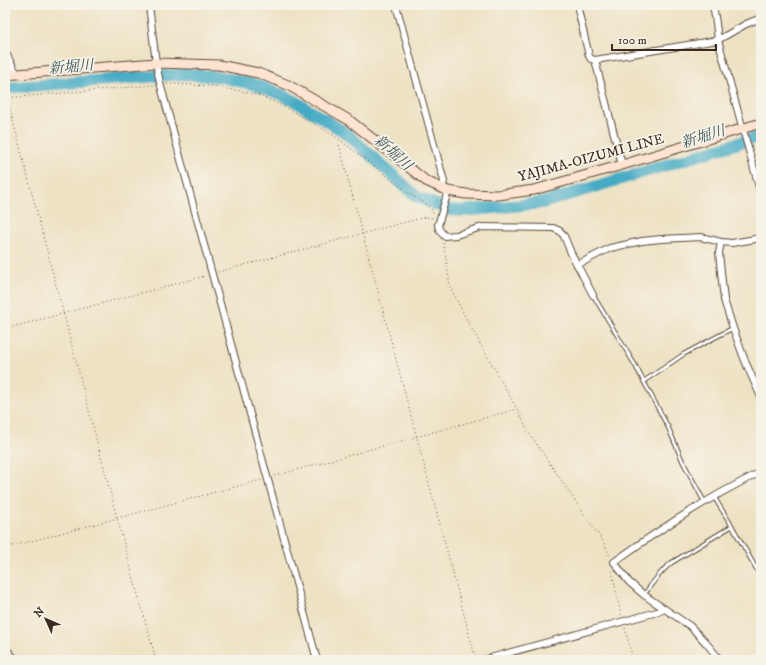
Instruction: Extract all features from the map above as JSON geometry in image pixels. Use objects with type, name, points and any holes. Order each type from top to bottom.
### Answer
[{"type":"main road","name":"YAJIMA-OIZUMI LINE","points":[[5,75],[156,65],[220,65],[258,73],[288,84],[349,120],[426,180],[446,192],[466,194],[498,196],[534,190],[743,130],[761,123]]},
{"type":"main road","points":[[5,650],[14,660]]},
{"type":"street","points":[[149,5],[156,65],[160,84],[317,660]]},
{"type":"street","points":[[396,5],[444,181],[446,192],[439,219],[439,229],[444,236],[456,235],[482,227],[553,228],[560,230],[593,296]]},
{"type":"street","points":[[577,5],[589,56],[591,59],[595,60],[718,40],[746,24],[761,18]]},
{"type":"street","points":[[713,5],[718,40],[761,194]]},
{"type":"street","points":[[5,52],[17,74]]},
{"type":"street","points":[[595,60],[622,165]]},
{"type":"street","points":[[577,265],[610,248],[642,241],[701,237],[720,242],[732,243],[761,238]]},
{"type":"street","points":[[720,242],[719,253],[724,300],[745,361],[761,397]]},
{"type":"street","points":[[720,660],[690,626],[644,595],[611,564],[649,537],[714,497],[761,472]]},
{"type":"street","points":[[484,660],[664,609]]},
{"type":"lane","points":[[593,296],[644,381],[668,428],[683,462],[705,503]]},
{"type":"lane","points":[[644,381],[684,354],[733,328]]},
{"type":"lane","points":[[714,497],[761,577]]},
{"type":"lane","points":[[644,595],[657,577],[671,563],[732,526]]},
{"type":"path","points":[[5,80],[6,97],[156,660]]},
{"type":"path","points":[[5,329],[425,217],[436,218],[431,208],[406,191],[340,140],[285,107],[258,95],[229,88],[160,84],[6,97]]},
{"type":"path","points":[[339,145],[476,660]]},
{"type":"path","points":[[444,236],[442,238],[450,287],[469,324],[518,408],[529,433],[604,543],[611,564],[633,660]]},
{"type":"path","points":[[608,553],[611,564]]},
{"type":"waterway","name":"新堀川","points":[[5,88],[183,74],[221,77],[256,85],[293,100],[346,133],[417,197],[450,210],[462,211],[542,203],[761,136]]}]
